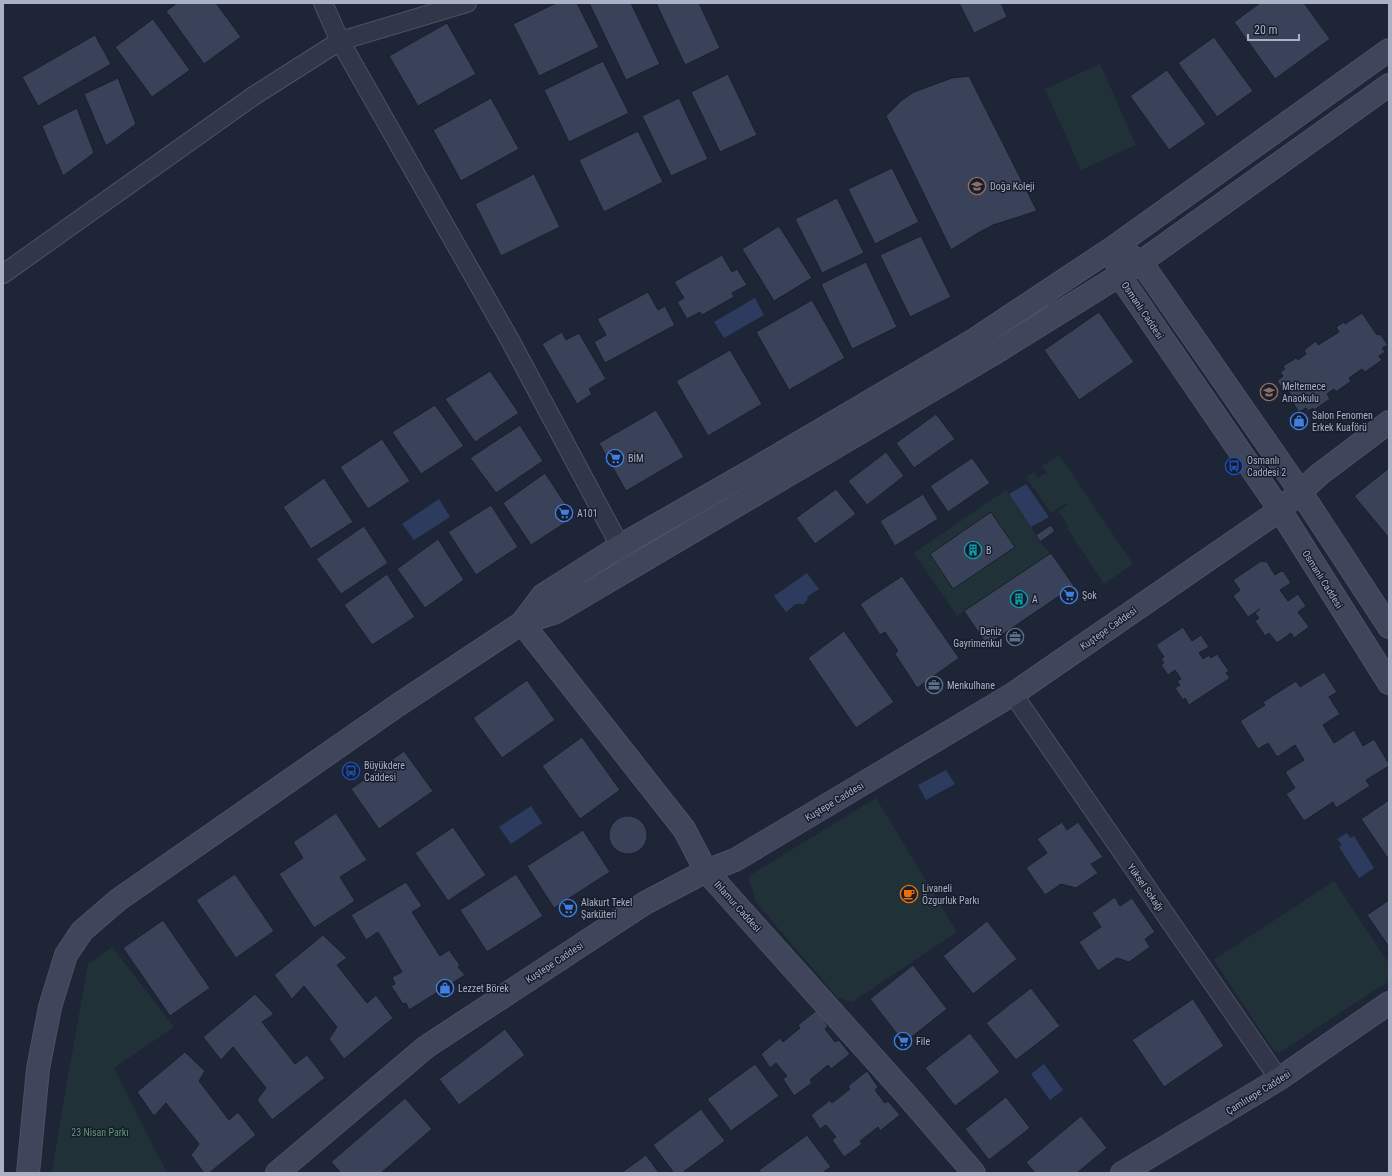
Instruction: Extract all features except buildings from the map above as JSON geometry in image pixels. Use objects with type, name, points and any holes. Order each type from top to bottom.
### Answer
[{"type":"street","points":[[323,3],[340,41],[510,340],[620,546],[634,566]]},
{"type":"street","points":[[3,274],[255,95],[340,41],[467,3]]},
{"type":"street","points":[[522,622],[543,595],[620,546],[753,470],[974,340],[1114,247],[1389,50]]},
{"type":"street","points":[[27,1172],[38,1069],[50,1007],[66,955],[82,931],[118,900],[398,705],[522,622],[556,612],[993,354],[1141,262],[1389,85]]},
{"type":"street","points":[[1114,247],[1141,262],[1300,491],[1389,627]]},
{"type":"street","name":"Osmanlı Caddesi","points":[[1114,247],[1119,275],[1280,510],[1389,683]]},
{"type":"street","name":"Kuştepe Caddesi","points":[[277,1173],[426,1046],[645,903],[706,871],[735,860],[1013,694],[1280,510],[1320,474],[1389,422]]},
{"type":"street","name":"Ihlamur Caddesi","points":[[522,622],[684,829],[706,871],[974,1173]]},
{"type":"street","name":"Yüksel Sokağı","points":[[1013,694],[1279,1080]]},
{"type":"street","name":"Çamlıtepe Caddesi","points":[[1122,1173],[1279,1080],[1389,1004]]},
{"type":"green space","points":[[1100,64],[1136,145],[1081,170],[1045,89]]},
{"type":"green space","points":[[1059,455],[1133,564],[1104,584],[1067,528],[1069,527],[1058,511],[1068,505],[1066,503],[1051,513],[1026,477],[1034,472],[1038,478],[1047,473],[1042,466]]},
{"type":"green space","points":[[1006,490],[1045,548],[1051,553],[957,616],[914,553]],"holes":[[[991,512],[1015,547],[953,589],[930,554]]]},
{"type":"green space","points":[[876,798],[957,932],[852,1002],[838,998],[755,901],[749,876]]},
{"type":"green space","points":[[1334,881],[1389,964],[1389,981],[1279,1053],[1274,1051],[1214,960]]},
{"type":"green space","name":"23 Nisan Parkı","points":[[112,947],[174,1027],[114,1068],[167,1173],[52,1173],[88,964]]},
{"type":"water","points":[[755,298],[764,315],[724,338],[714,322]]},
{"type":"water","points":[[1026,484],[1049,517],[1031,527],[1009,494]]},
{"type":"water","points":[[439,499],[450,517],[414,540],[402,524]]},
{"type":"water","points":[[807,573],[819,589],[808,596],[804,604],[796,604],[786,612],[774,596]]},
{"type":"water","points":[[946,770],[955,784],[926,800],[918,785]]},
{"type":"water","points":[[531,806],[542,823],[511,844],[499,827]]},
{"type":"water","points":[[1347,833],[1350,838],[1354,836],[1374,868],[1359,878],[1339,847],[1342,845],[1337,839]]},
{"type":"water","points":[[1044,1064],[1063,1090],[1050,1100],[1031,1074]]},
{"type":"place","name":"Doğa Koleji","points":[[977,186]]},
{"type":"place","name":"Meltemece Anaokulu","points":[[1269,392]]},
{"type":"place","name":"Salon Fenomen Erkek Kuaförü","points":[[1299,421]]},
{"type":"place","name":"BİM","points":[[615,458]]},
{"type":"place","name":"Osmanlı Caddesi 2","points":[[1234,466]]},
{"type":"place","name":"A101","points":[[564,513]]},
{"type":"place","name":"B","points":[[973,550]]},
{"type":"place","name":"Şok","points":[[1069,595]]},
{"type":"place","name":"A","points":[[1019,599]]},
{"type":"place","name":"Deniz Gayrimenkul","points":[[1015,637]]},
{"type":"place","name":"Menkulhane","points":[[934,685]]},
{"type":"place","name":"Büyükdere Caddesi","points":[[351,771]]},
{"type":"place","name":"Livaneli Özgurluk Parkı","points":[[909,894]]},
{"type":"place","name":"Alakurt Tekel Şarküteri","points":[[568,908]]},
{"type":"place","name":"Lezzet Börek","points":[[445,988]]},
{"type":"place","name":"File","points":[[903,1041]]}]
